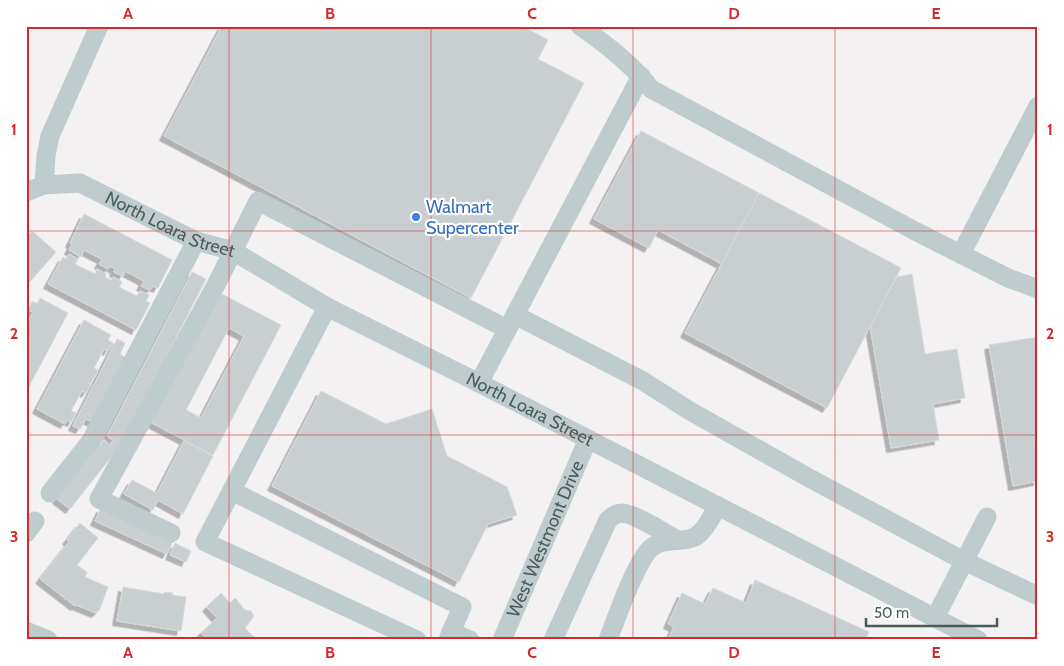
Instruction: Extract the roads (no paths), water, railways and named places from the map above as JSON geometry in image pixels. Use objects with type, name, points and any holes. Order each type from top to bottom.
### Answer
[{"type":"street","points":[[26,192],[44,185],[50,136],[99,26]]},
{"type":"street","points":[[580,26],[607,45],[641,76],[651,89],[961,254],[1008,278],[1038,289]]},
{"type":"street","points":[[479,383],[641,76]]},
{"type":"street","points":[[961,254],[1038,106]]},
{"type":"street","name":"North Loara Street","points":[[44,185],[80,183],[196,241],[233,251],[327,307],[588,439],[935,618],[968,637]]},
{"type":"street","points":[[171,534],[99,499],[258,201],[511,322],[642,381],[690,411],[811,479],[964,561],[1038,596]]},
{"type":"street","points":[[50,493],[91,442],[196,241]]},
{"type":"street","points":[[327,307],[205,542],[417,640]]},
{"type":"street","name":"West Westmont Drive","points":[[502,640],[588,439]]},
{"type":"street","points":[[232,491],[462,607],[450,636],[470,640]]},
{"type":"street","points":[[608,640],[639,564],[651,548],[668,540],[690,540],[700,533],[718,506]]},
{"type":"street","points":[[553,640],[608,520],[614,515],[622,513],[633,516],[678,540]]},
{"type":"street","points":[[935,618],[987,517]]},
{"type":"street","points":[[26,631],[48,640]]},
{"type":"place","name":"Walmart Supercenter","points":[[416,217]]}]
